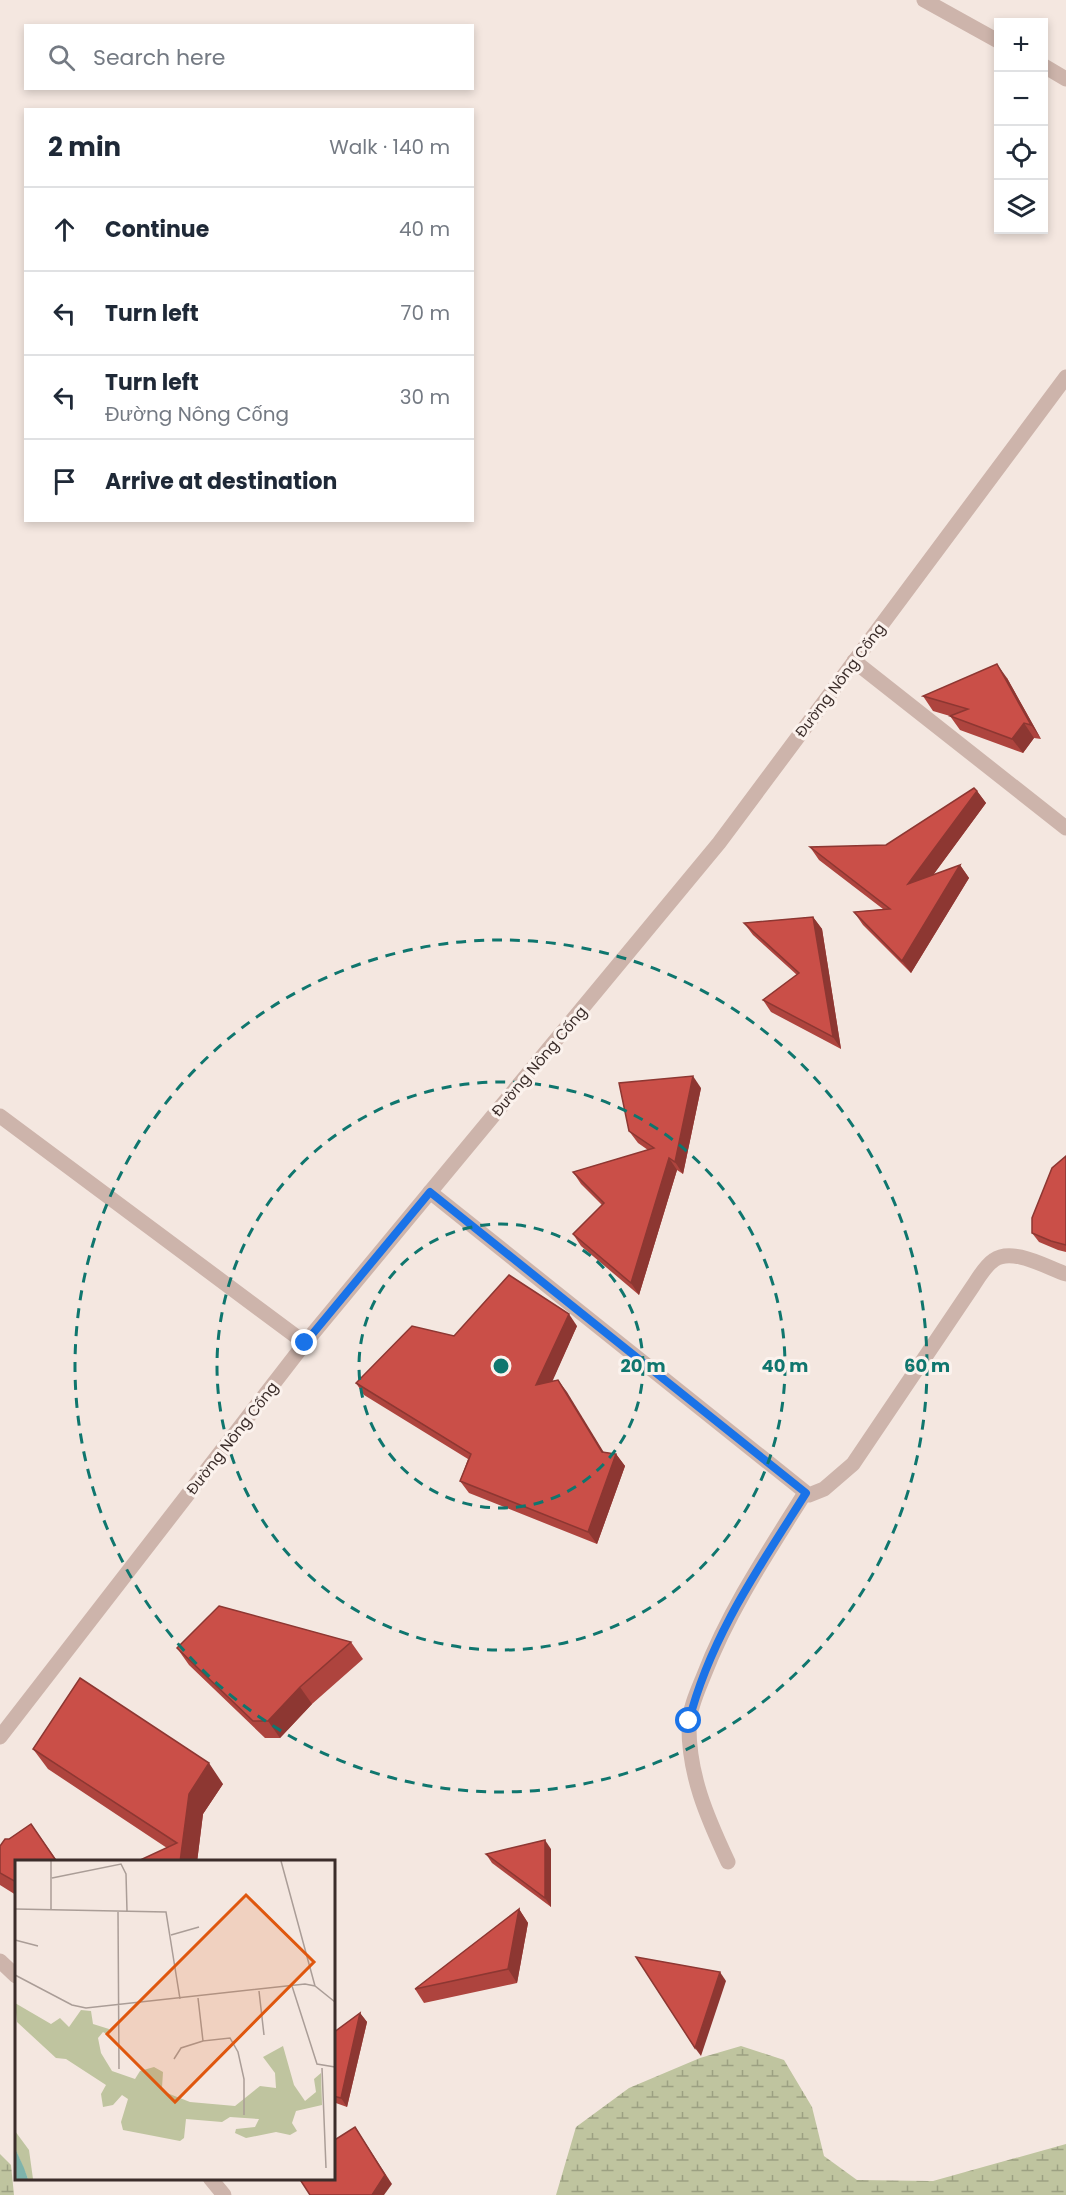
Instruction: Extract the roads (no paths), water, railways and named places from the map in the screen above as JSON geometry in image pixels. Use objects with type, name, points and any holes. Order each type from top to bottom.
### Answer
[{"type":"street","points":[[924,0],[994,38]]},
{"type":"street","points":[[1048,68],[1066,79]]},
{"type":"street","name":"Đường Nông Cống","points":[[0,1737],[305,1343],[719,843],[1066,376]]},
{"type":"street","points":[[854,661],[1066,828]]},
{"type":"street","points":[[0,1116],[305,1343]]},
{"type":"street","points":[[430,1192],[809,1495],[818,1493],[853,1464],[992,1261],[1004,1256],[1017,1255],[1066,1274]]},
{"type":"street","points":[[728,1862],[709,1822],[698,1791],[692,1766],[689,1721],[695,1698],[716,1644],[734,1608],[806,1493]]},
{"type":"street","points":[[0,1960],[15,1975]]},
{"type":"street","points":[[212,2180],[224,2195]]}]
